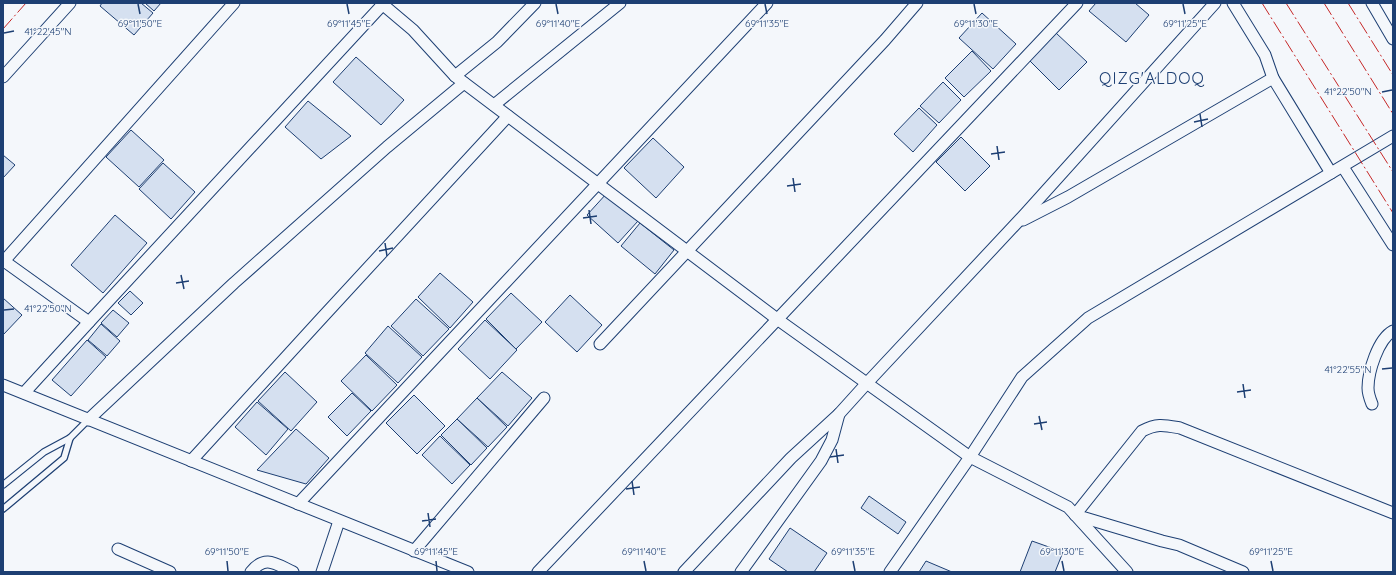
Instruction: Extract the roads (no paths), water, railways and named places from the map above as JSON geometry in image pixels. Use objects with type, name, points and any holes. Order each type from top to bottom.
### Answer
[{"type":"street","points":[[3,78],[70,3]]},
{"type":"street","points":[[89,322],[4,262],[234,3]]},
{"type":"street","points":[[24,393],[382,3],[412,30],[455,76],[777,319],[970,456],[1068,507],[1127,572]]},
{"type":"street","points":[[455,76],[496,42],[535,3]]},
{"type":"street","points":[[494,105],[620,3]]},
{"type":"street","points":[[298,504],[767,3]]},
{"type":"street","points":[[600,344],[688,252],[918,3]]},
{"type":"street","points":[[538,572],[1077,3]]},
{"type":"street","points":[[684,572],[791,458],[838,414],[867,383],[1015,224],[1215,3]]},
{"type":"street","points":[[1233,3],[1265,55],[1274,78],[1331,173]]},
{"type":"street","points":[[1372,3],[1393,39]]},
{"type":"street","points":[[1015,224],[1068,197],[1274,78]]},
{"type":"street","points":[[88,420],[234,283],[387,147],[464,83]]},
{"type":"street","points":[[191,462],[508,116]]},
{"type":"street","points":[[890,572],[970,456],[1022,377],[1088,318],[1393,136]]},
{"type":"street","points":[[1343,167],[1393,245]]},
{"type":"street","points":[[1372,404],[1368,388],[1371,370],[1376,354],[1388,334],[1393,331]]},
{"type":"street","points":[[3,385],[191,462],[468,572]]},
{"type":"street","points":[[414,551],[544,398]]},
{"type":"street","points":[[741,572],[820,462],[832,440],[838,414]]},
{"type":"street","points":[[1075,515],[1142,431],[1152,425],[1180,428],[1393,513]]},
{"type":"street","points":[[1075,515],[1162,541],[1179,544],[1243,572]]},
{"type":"street","points":[[322,572],[339,521]]},
{"type":"street","points":[[118,549],[170,572]]},
{"type":"street","points":[[251,572],[256,565],[263,562],[272,562],[293,572]]},
{"type":"lane","points":[[3,485],[44,452],[70,438],[88,420]]},
{"type":"lane","points":[[3,509],[64,458],[70,438]]},
{"type":"district","name":"QIZG'ALDOQ","points":[[1152,78]]}]
